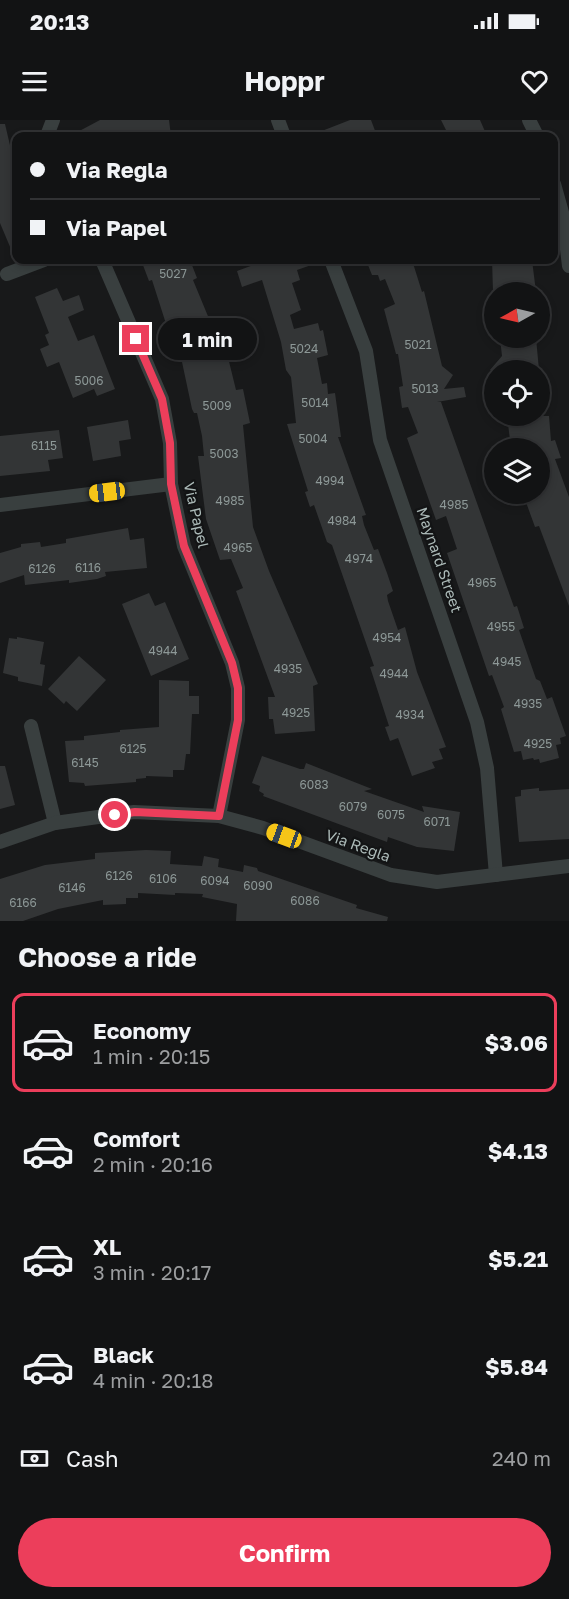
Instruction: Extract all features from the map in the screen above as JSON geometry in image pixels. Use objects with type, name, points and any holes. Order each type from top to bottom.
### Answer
[{"type":"street","points":[[558,198],[563,216],[569,266]]},
{"type":"street","points":[[7,274],[33,264]]},
{"type":"street","name":"Via Papel","points":[[104,264],[162,399],[170,443],[171,484],[184,546],[232,663],[238,688],[238,720],[219,816]]},
{"type":"street","name":"Maynard Street","points":[[333,264],[366,351],[380,441],[477,722],[487,768],[496,875]]},
{"type":"street","points":[[0,505],[171,484]]},
{"type":"street","points":[[31,726],[55,823]]},
{"type":"street","name":"Via Regla","points":[[0,842],[55,823],[135,812],[219,816],[263,828],[391,875],[437,882],[569,866]]},
{"type":"building","points":[[100,120],[169,120],[170,132],[78,132]]},
{"type":"building","points":[[350,120],[371,120],[376,132],[319,132]]},
{"type":"building","points":[[441,120],[480,120],[485,132],[447,132]]},
{"type":"building","points":[[0,124],[5,124],[12,154],[12,252],[0,223]]},
{"type":"building","points":[[143,264],[192,264],[197,278],[193,280],[217,338],[223,337],[236,390],[243,389],[250,423],[243,425],[253,527],[269,571],[318,684],[313,686],[315,731],[275,734],[273,719],[269,719],[268,697],[275,697],[236,591],[243,588],[231,559],[220,560],[206,519],[198,456],[204,456],[202,436],[197,413],[194,413],[192,409],[182,362],[185,361],[182,346],[174,328],[168,330],[152,280],[149,281]]},
{"type":"building","points":[[256,264],[314,264],[297,270],[300,280],[292,283],[301,310],[290,315],[294,329],[318,323],[320,331],[323,330],[328,355],[317,358],[322,384],[327,383],[328,394],[335,393],[341,437],[338,437],[366,515],[362,516],[364,525],[374,550],[378,549],[387,573],[393,591],[387,595],[388,601],[398,630],[405,627],[417,672],[446,747],[439,749],[443,759],[432,762],[435,768],[412,776],[398,738],[390,741],[385,727],[389,726],[370,667],[374,666],[332,545],[327,542],[314,505],[310,507],[305,492],[308,491],[287,424],[296,423],[291,377],[286,370],[281,342],[262,280],[242,287],[237,271]]},
{"type":"building","points":[[368,264],[413,264],[422,292],[424,291],[442,366],[453,375],[444,389],[464,387],[466,397],[437,402],[441,402],[514,607],[517,606],[524,628],[519,630],[536,679],[540,681],[547,699],[552,697],[566,736],[560,738],[561,744],[556,745],[559,758],[540,763],[539,759],[523,760],[521,751],[514,752],[501,709],[504,707],[492,675],[489,676],[447,553],[457,549],[446,516],[436,520],[407,438],[418,433],[408,407],[402,408],[399,387],[403,386],[398,354],[396,354],[384,309],[395,304],[385,279],[380,281],[378,275],[372,275]]},
{"type":"building","points":[[492,264],[532,264],[535,282],[493,282]]},
{"type":"building","points":[[57,288],[63,301],[79,295],[84,310],[68,317],[78,341],[94,335],[115,389],[97,396],[94,389],[73,398],[59,362],[47,367],[40,349],[49,345],[45,335],[49,333],[35,297]]},
{"type":"building","points":[[501,348],[537,348],[538,360],[499,360],[502,356]]},
{"type":"building","points":[[128,420],[131,439],[119,441],[121,456],[93,461],[87,427]]},
{"type":"building","points":[[508,426],[550,426],[551,441],[555,440],[561,458],[555,459],[569,497],[569,606],[539,526],[535,527],[527,504],[550,504],[550,438],[510,438]]},
{"type":"building","points":[[59,430],[63,458],[48,460],[50,471],[0,476],[0,436]]},
{"type":"building","points":[[128,528],[130,540],[144,538],[147,568],[105,572],[106,576],[97,579],[69,583],[69,580],[25,585],[24,575],[0,583],[0,553],[21,547],[21,544],[40,542],[41,547],[66,543],[66,539]]},
{"type":"building","points":[[149,593],[155,606],[165,602],[189,659],[151,676],[122,604]]},
{"type":"building","points":[[17,637],[44,642],[40,664],[45,665],[42,686],[18,681],[18,677],[3,673],[9,638],[17,639]]},
{"type":"building","points":[[79,656],[106,680],[77,711],[66,701],[64,704],[48,689]]},
{"type":"building","points":[[159,680],[189,681],[189,696],[199,696],[199,714],[192,714],[190,754],[186,754],[184,770],[173,770],[173,777],[146,776],[146,778],[136,779],[136,782],[85,786],[84,783],[69,782],[65,741],[84,740],[84,736],[120,732],[120,730],[159,727]]},
{"type":"building","points":[[262,756],[300,769],[304,769],[306,763],[372,789],[364,791],[424,812],[422,806],[460,812],[454,851],[417,847],[388,837],[387,842],[263,796],[264,794],[259,791],[260,786],[252,783]]},
{"type":"building","points":[[0,766],[5,766],[15,805],[0,809]]},
{"type":"building","points":[[539,788],[539,791],[569,789],[569,839],[519,842],[515,797],[521,796],[521,790]]},
{"type":"building","points":[[171,851],[170,864],[202,866],[204,856],[219,859],[218,867],[243,872],[244,865],[257,868],[258,871],[357,905],[356,908],[388,917],[387,921],[236,921],[237,904],[202,897],[203,894],[138,893],[138,898],[126,898],[126,904],[103,905],[103,900],[58,909],[23,921],[0,921],[0,879],[45,865],[95,859],[95,853]]},
{"type":"route","points":[[115,815],[135,812],[219,816],[238,720],[238,688],[232,663],[184,546],[171,484],[170,443],[162,399],[136,339]]}]
